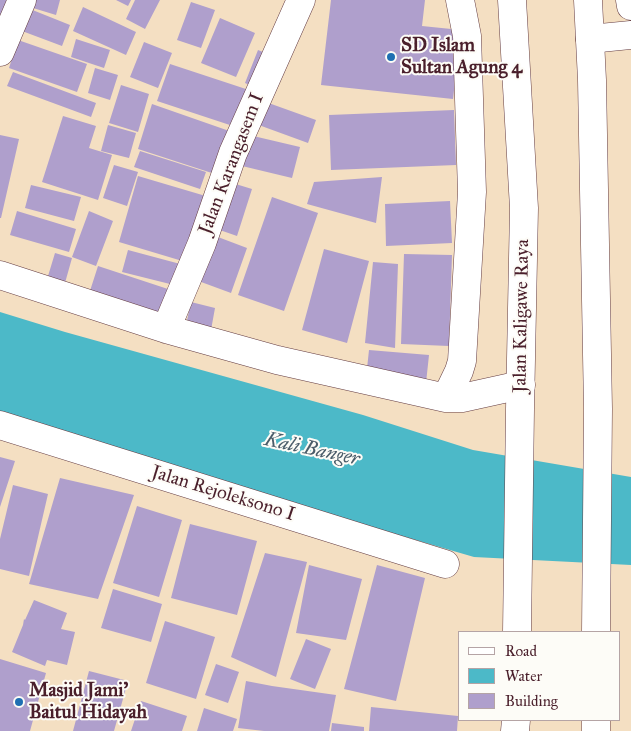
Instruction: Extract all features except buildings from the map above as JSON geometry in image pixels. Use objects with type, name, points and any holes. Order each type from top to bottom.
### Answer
[{"type":"main road","points":[[0,52],[22,0]]},
{"type":"main road","name":"Jalan Karangasem I","points":[[166,329],[202,243],[233,153],[301,0]]},
{"type":"main road","points":[[446,398],[462,361],[472,192],[467,36],[460,0]]},
{"type":"main road","name":"Jalan Kaligawe Raya","points":[[512,0],[524,208],[517,631]]},
{"type":"main road","points":[[588,0],[598,409],[596,631]]},
{"type":"main road","points":[[630,0],[631,6]]},
{"type":"main road","points":[[590,39],[631,35]]},
{"type":"main road","points":[[0,275],[166,329],[277,360],[446,398],[521,397]]},
{"type":"main road","name":"Jalan Rejoleksono I","points":[[0,425],[445,564]]},
{"type":"water","name":"Kali Banger","points":[[0,312],[363,415],[473,450],[631,477],[631,565],[474,557],[0,419]]},
{"type":"place","name":"SD Islam Sultan Agung 4","points":[[391,57]]},
{"type":"place","name":"Masjid Jami' Baitul Hidayah","points":[[19,702]]}]
